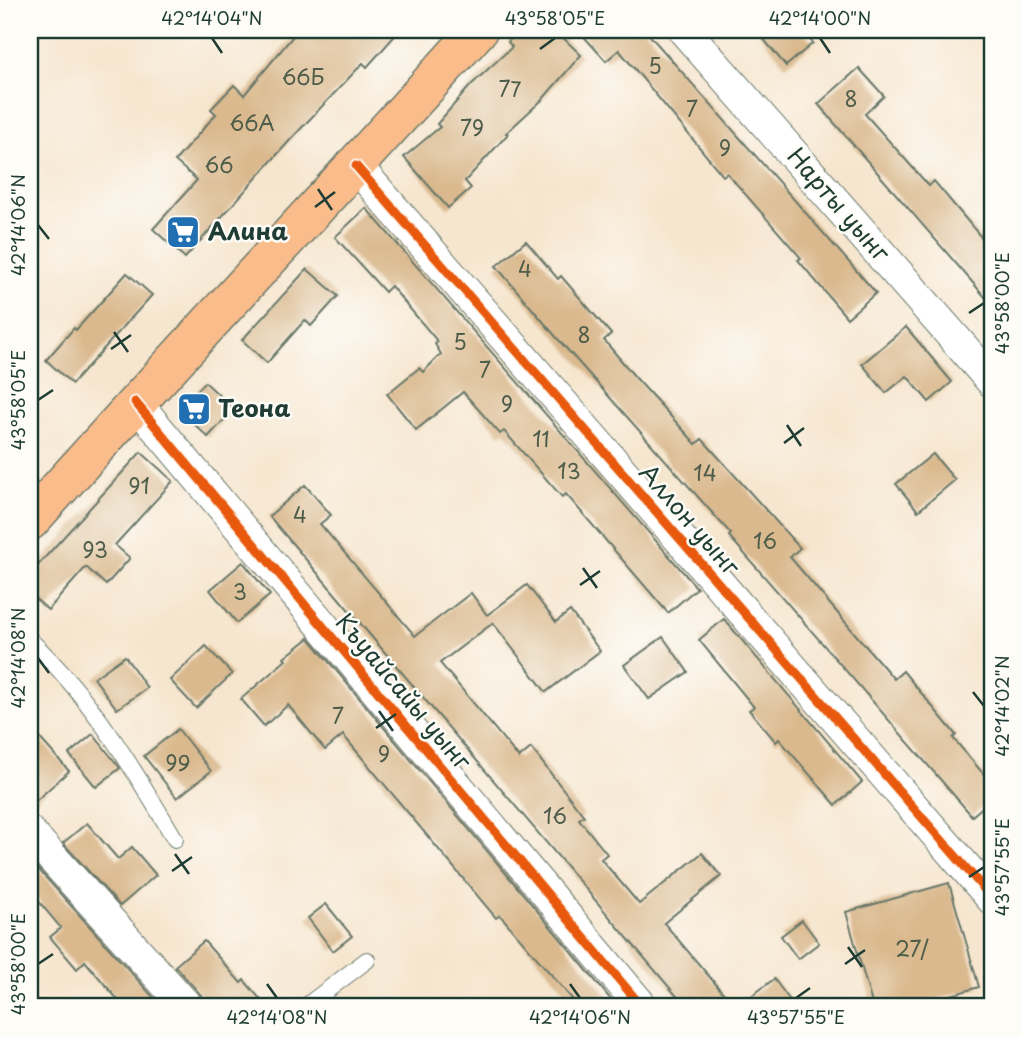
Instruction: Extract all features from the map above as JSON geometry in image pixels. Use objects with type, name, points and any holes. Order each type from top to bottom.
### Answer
[{"type":"highway","points":[[30,521],[135,402],[356,166],[478,30]]},
{"type":"street","name":"Нарты уынг","points":[[684,30],[992,381]]},
{"type":"street","name":"Аллон уынг","points":[[356,166],[992,898]]},
{"type":"street","name":"Къуайсайы уынг","points":[[135,402],[642,1007]]},
{"type":"street","points":[[30,834],[187,1007]]},
{"type":"lane","points":[[30,640],[83,697],[130,763],[175,839]]},
{"type":"lane","points":[[305,1007],[367,960]]},
{"type":"building","points":[[298,30],[400,30],[367,67],[363,63],[292,138],[185,258],[153,229],[197,180],[175,161],[216,114],[211,109],[234,85],[244,95]]},
{"type":"building","points":[[518,30],[555,30],[581,55],[542,100],[506,133],[508,134],[465,181],[471,188],[448,208],[404,157],[440,127],[437,124],[471,85],[512,47],[508,42]]},
{"type":"building","points":[[578,30],[645,30],[876,293],[847,318],[798,260],[801,258],[727,173],[723,176],[619,50],[606,61]]},
{"type":"building","points":[[756,30],[802,30],[813,43],[786,66]]},
{"type":"building","points":[[859,68],[884,96],[865,114],[929,186],[934,181],[981,237],[992,228],[992,305],[818,104]]},
{"type":"building","points":[[366,208],[697,588],[668,613],[566,494],[562,497],[504,431],[500,434],[463,392],[416,430],[387,394],[419,368],[423,372],[441,354],[435,344],[438,342],[391,286],[385,292],[335,237]]},
{"type":"building","points":[[526,241],[558,279],[561,276],[611,334],[604,340],[635,377],[696,444],[702,439],[800,548],[790,557],[894,679],[903,671],[956,735],[953,738],[992,784],[992,799],[972,816],[729,536],[731,534],[496,266]]},
{"type":"building","points":[[307,269],[338,296],[311,326],[305,320],[267,363],[242,340]]},
{"type":"building","points":[[127,273],[152,295],[72,384],[46,360]]},
{"type":"building","points":[[906,327],[952,382],[929,402],[907,376],[886,393],[862,364]]},
{"type":"building","points":[[205,382],[234,409],[208,437],[179,410]]},
{"type":"building","points":[[141,452],[173,481],[115,545],[130,558],[106,585],[86,567],[48,610],[30,594],[30,574]]},
{"type":"building","points":[[933,454],[955,480],[918,511],[896,484]]},
{"type":"building","points":[[305,485],[331,515],[320,524],[415,636],[471,593],[487,615],[527,585],[556,622],[570,611],[600,651],[546,692],[493,623],[440,663],[519,758],[531,748],[584,816],[579,819],[607,854],[601,859],[639,904],[702,853],[721,876],[664,923],[735,1007],[686,1007],[269,516]]},
{"type":"building","points":[[243,562],[270,595],[237,623],[210,590]]},
{"type":"building","points":[[724,619],[862,782],[836,805],[779,739],[776,742],[749,710],[754,707],[699,640]]},
{"type":"building","points":[[663,637],[688,672],[649,699],[624,665]]},
{"type":"building","points":[[309,638],[617,1007],[579,1007],[500,915],[496,918],[343,735],[325,750],[288,705],[264,726],[241,699]]},
{"type":"building","points":[[206,646],[232,674],[196,708],[170,680]]},
{"type":"building","points":[[125,656],[147,688],[117,709],[94,678]]},
{"type":"building","points":[[30,727],[69,771],[30,806]]},
{"type":"building","points":[[178,729],[211,771],[177,798],[144,756]]},
{"type":"building","points":[[93,734],[120,768],[96,787],[69,754]]},
{"type":"building","points":[[87,823],[118,859],[132,847],[156,875],[120,906],[63,843]]},
{"type":"building","points":[[30,860],[162,1007],[124,1007],[85,961],[77,969],[50,937],[61,928],[30,891]]},
{"type":"building","points":[[949,883],[979,987],[909,1007],[873,1007],[846,912]]},
{"type":"building","points":[[326,904],[352,936],[333,951],[308,918]]},
{"type":"building","points":[[802,920],[819,943],[798,959],[781,936]]},
{"type":"building","points":[[204,941],[241,983],[244,980],[267,1007],[205,1007],[201,995],[175,966]]},
{"type":"building","points":[[774,979],[795,1007],[737,1007]]},
{"type":"cycle path","points":[[356,166],[992,898]]},
{"type":"cycle path","points":[[135,402],[642,1007]]},
{"type":"place","name":"Алина","points":[[183,232]]},
{"type":"place","name":"Теона","points":[[194,409]]}]
